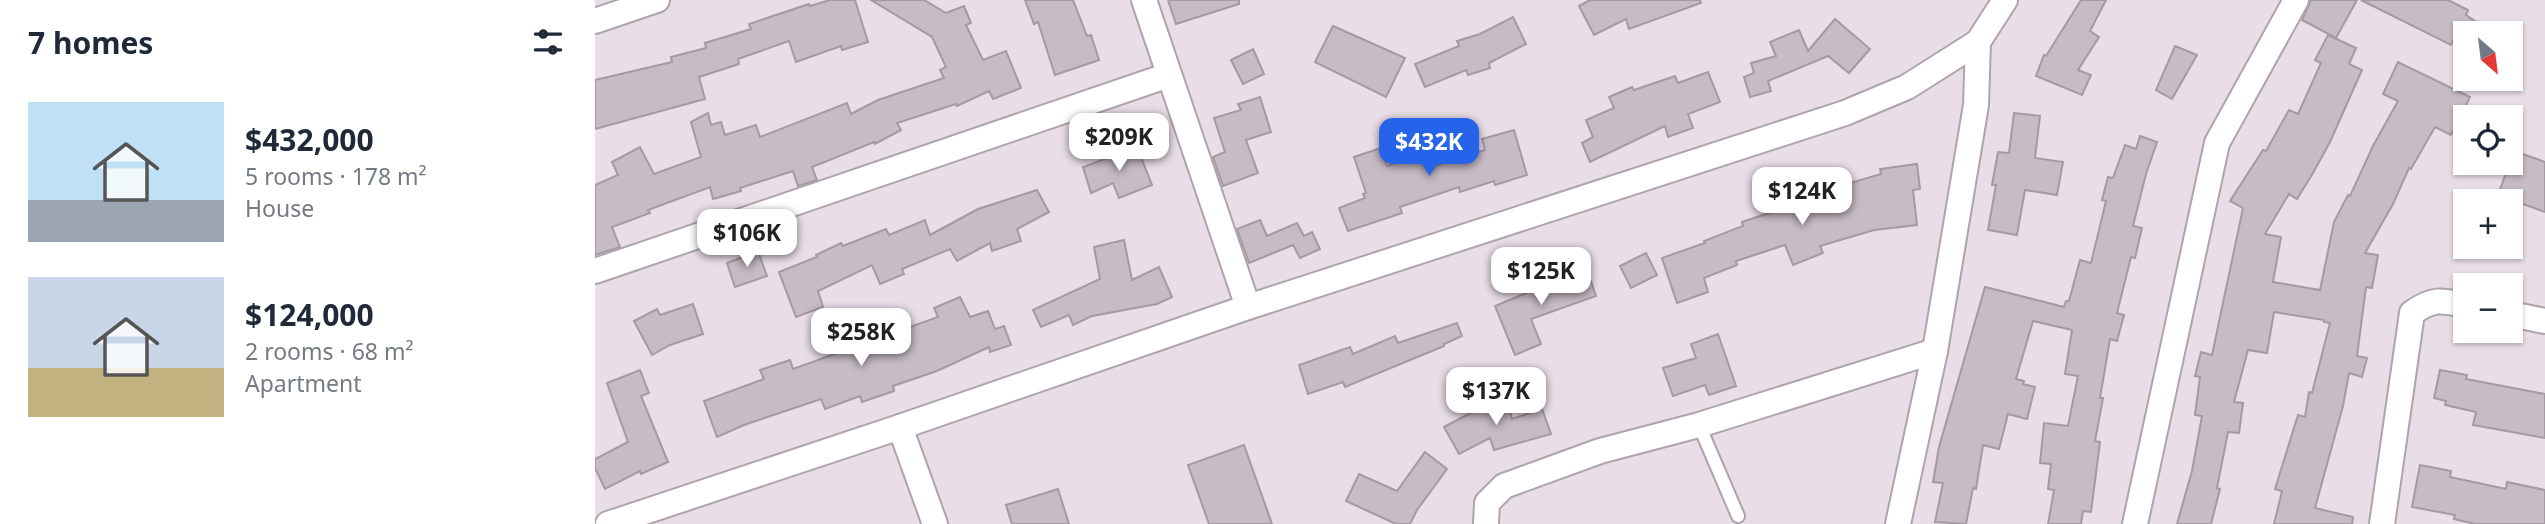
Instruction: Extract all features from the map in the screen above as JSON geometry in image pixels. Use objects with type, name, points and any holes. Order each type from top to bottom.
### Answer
[{"type":"street","points":[[595,20],[657,0]]},
{"type":"street","points":[[1144,0],[1248,307]]},
{"type":"street","points":[[608,524],[1248,307],[1845,113],[1907,87],[1978,41],[2005,0]]},
{"type":"street","points":[[2136,524],[2217,143],[2295,0]]},
{"type":"street","points":[[1898,524],[1935,351],[1976,105],[1978,41]]},
{"type":"street","points":[[595,271],[1169,75]]},
{"type":"street","points":[[2382,524],[2412,313],[2427,302],[2453,302]]},
{"type":"street","points":[[2523,316],[2545,321]]},
{"type":"street","points":[[1486,524],[1487,503],[1504,486],[1600,451],[1699,425],[1935,351]]},
{"type":"street","points":[[900,427],[935,524]]},
{"type":"lane","points":[[1699,425],[1738,516]]},
{"type":"building","points":[[830,0],[855,0],[868,42],[842,50],[841,46],[796,62],[789,41],[738,59],[739,64],[699,77],[705,99],[595,129],[595,80],[672,62],[671,57],[706,48],[705,43],[751,29],[749,24],[809,4],[810,6]]},
{"type":"building","points":[[871,0],[924,0],[946,13],[964,6],[971,23],[966,25],[983,60],[1006,51],[1021,88],[993,99],[989,91],[957,106],[956,104],[897,123],[901,130],[875,144],[874,142],[812,167],[817,180],[798,186],[793,171],[713,199],[710,187],[648,210],[650,213],[612,227],[620,247],[595,255],[595,185],[618,175],[612,162],[640,147],[654,174],[701,157],[691,122],[708,113],[711,125],[721,122],[725,135],[756,125],[760,137],[847,103],[851,114],[878,100],[944,78],[940,70],[946,67],[932,37]]},
{"type":"building","points":[[1025,0],[1073,0],[1087,36],[1091,35],[1099,60],[1055,75],[1038,22],[1034,24]]},
{"type":"building","points":[[1168,0],[1239,0],[1239,4],[1176,24]]},
{"type":"building","points":[[1590,0],[1700,0],[1701,3],[1629,29],[1626,19],[1594,35],[1579,6]]},
{"type":"building","points":[[2081,0],[2106,0],[2090,31],[2099,37],[2078,70],[2091,75],[2082,95],[2036,76],[2044,55],[2046,56]]},
{"type":"building","points":[[2311,0],[2357,0],[2336,38],[2302,20]]},
{"type":"building","points":[[2361,0],[2448,0],[2468,10],[2466,15],[2475,21],[2453,21],[2451,45]]},
{"type":"building","points":[[1513,17],[1526,44],[1489,63],[1490,68],[1468,75],[1466,70],[1425,87],[1415,64],[1459,46],[1457,41],[1480,34]]},
{"type":"building","points":[[1835,19],[1870,49],[1849,73],[1828,56],[1768,81],[1771,91],[1750,97],[1744,77],[1754,73],[1751,63],[1776,56],[1770,42],[1799,30],[1808,51]]},
{"type":"building","points":[[1333,26],[1405,58],[1386,97],[1315,62]]},
{"type":"building","points":[[2328,35],[2356,48],[2349,64],[2362,70],[2313,173],[2297,199],[2289,194],[2265,234],[2281,237],[2273,282],[2320,290],[2334,222],[2398,101],[2383,94],[2398,62],[2470,97],[2466,105],[2453,105],[2451,135],[2435,127],[2411,169],[2409,168],[2393,204],[2365,253],[2378,255],[2372,288],[2366,287],[2357,356],[2367,358],[2362,377],[2349,373],[2343,406],[2315,508],[2353,517],[2352,524],[2274,524],[2282,491],[2275,489],[2298,415],[2305,417],[2309,392],[2312,393],[2330,323],[2274,312],[2267,353],[2248,350],[2234,402],[2243,403],[2239,433],[2228,432],[2217,488],[2220,489],[2211,524],[2177,524],[2192,471],[2202,416],[2195,415],[2200,377],[2195,376],[2201,352],[2212,355],[2243,208],[2230,201],[2263,150],[2266,151],[2289,110],[2298,114],[2321,63],[2315,60]]},
{"type":"building","points":[[2175,46],[2197,55],[2172,99],[2156,90]]},
{"type":"building","points":[[1253,49],[1264,74],[1243,84],[1231,60]]},
{"type":"building","points":[[1708,72],[1720,102],[1688,114],[1693,128],[1668,137],[1665,126],[1590,162],[1582,143],[1593,137],[1586,120],[1614,108],[1609,97],[1632,87],[1634,90],[1675,76],[1678,83]]},
{"type":"building","points":[[1260,97],[1271,132],[1246,140],[1258,173],[1223,186],[1213,157],[1225,152],[1214,118],[1241,110],[1238,104]]},
{"type":"building","points":[[2014,113],[2040,116],[2035,158],[2063,162],[2057,195],[2025,190],[2017,235],[1988,230],[1996,185],[1992,185],[1998,152],[2009,153]]},
{"type":"building","points":[[1514,130],[1527,175],[1495,185],[1494,181],[1460,192],[1459,187],[1400,207],[1402,213],[1348,231],[1339,208],[1365,198],[1363,194],[1366,193],[1354,157],[1381,148],[1387,166],[1426,153],[1431,167],[1485,150],[1482,139]]},
{"type":"building","points":[[2140,136],[2157,142],[2133,226],[2142,228],[2135,258],[2131,257],[2117,313],[2124,315],[2117,341],[2110,339],[2095,441],[2100,442],[2091,512],[2083,511],[2081,524],[2048,524],[2054,490],[2048,489],[2051,464],[2040,463],[2044,423],[2068,426],[2078,376],[2065,374],[2072,330],[2033,321],[2016,379],[2035,387],[2027,419],[2008,414],[1999,449],[1983,445],[1976,489],[1973,488],[1966,524],[1935,522],[1943,483],[1933,482],[1939,447],[1985,287],[2064,307],[2066,301],[2069,301],[2080,260],[2091,263],[2106,201],[2102,200],[2108,177],[2113,178],[2125,145],[2136,149]]},
{"type":"building","points":[[1137,147],[1152,185],[1119,198],[1113,183],[1091,193],[1083,167]]},
{"type":"building","points":[[2523,154],[2545,162],[2545,212],[2523,204],[2523,189],[2500,189],[2505,175],[2523,175]]},
{"type":"building","points":[[1917,164],[1920,189],[1913,190],[1917,225],[1874,230],[1820,246],[1823,253],[1793,265],[1785,245],[1736,261],[1737,265],[1704,278],[1708,292],[1677,303],[1662,258],[1743,226],[1742,222],[1772,212],[1770,206],[1802,193],[1803,197],[1881,174],[1880,169]]},
{"type":"building","points":[[1037,190],[1049,212],[1017,229],[1021,241],[992,251],[990,243],[957,261],[950,249],[902,269],[904,274],[880,284],[872,265],[818,291],[823,307],[796,317],[779,272],[817,257],[816,255],[841,243],[843,246],[886,229],[889,235],[925,220],[930,235],[978,209]]},
{"type":"building","points":[[1260,220],[1267,236],[1297,223],[1304,236],[1312,232],[1320,249],[1300,258],[1293,245],[1249,263],[1237,229]]},
{"type":"building","points":[[1124,240],[1132,280],[1159,267],[1172,297],[1157,304],[1092,316],[1073,325],[1069,315],[1041,327],[1033,310],[1100,279],[1094,247]]},
{"type":"building","points":[[758,251],[767,276],[735,287],[727,263]]},
{"type":"building","points":[[1646,253],[1657,275],[1631,288],[1620,266]]},
{"type":"building","points":[[1587,270],[1596,296],[1531,319],[1541,344],[1515,355],[1495,306],[1536,289],[1535,285]]},
{"type":"building","points":[[960,297],[970,317],[988,311],[995,329],[1004,326],[1011,345],[990,352],[989,347],[937,371],[893,386],[894,391],[862,402],[860,396],[825,409],[821,399],[717,437],[704,401],[764,379],[760,370],[790,360],[793,369],[938,317],[934,308]]},
{"type":"building","points":[[693,304],[703,334],[670,345],[652,355],[634,321],[657,309],[660,315]]},
{"type":"building","points":[[1457,323],[1462,336],[1444,346],[1345,387],[1343,382],[1308,394],[1299,365],[1350,347],[1353,354],[1395,336],[1398,343]]},
{"type":"building","points":[[1718,334],[1736,386],[1709,395],[1705,385],[1673,396],[1663,368],[1696,358],[1691,344]]},
{"type":"building","points":[[640,370],[649,393],[641,396],[668,462],[641,474],[640,471],[605,489],[595,468],[595,459],[628,442],[607,383]]},
{"type":"building","points":[[2440,370],[2467,375],[2466,379],[2545,394],[2545,438],[2473,425],[2476,412],[2445,405],[2446,401],[2434,398]]},
{"type":"building","points":[[1506,397],[1512,419],[1542,409],[1551,434],[1494,450],[1490,438],[1459,454],[1444,427],[1482,407],[1481,404]]},
{"type":"building","points":[[1244,445],[1272,524],[1209,524],[1188,465]]},
{"type":"building","points":[[1425,452],[1447,469],[1410,524],[1396,524],[1346,501],[1359,474],[1397,491]]},
{"type":"building","points":[[2420,465],[2451,471],[2450,477],[2506,489],[2507,482],[2545,490],[2545,524],[2475,524],[2454,519],[2455,515],[2412,507]]},
{"type":"building","points":[[1058,489],[1069,524],[1012,524],[1006,505]]}]
